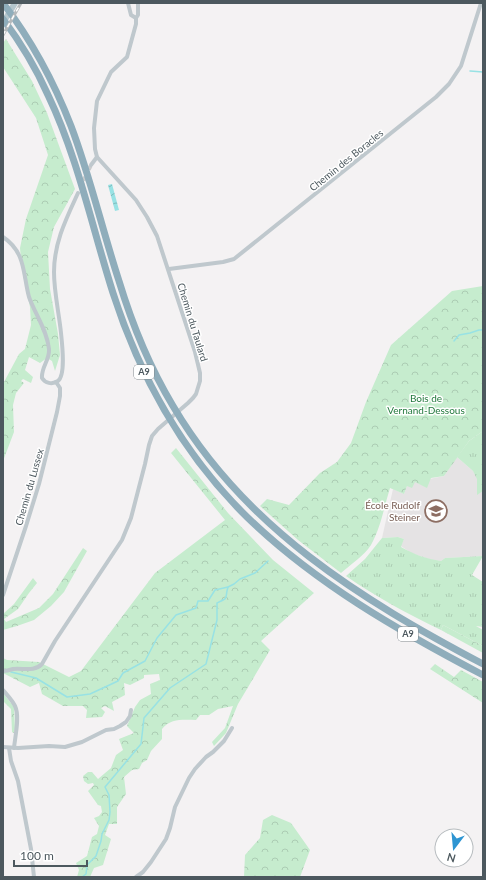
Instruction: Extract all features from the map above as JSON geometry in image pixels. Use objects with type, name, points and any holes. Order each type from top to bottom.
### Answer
[{"type":"highway","name":"A9","points":[[3,3],[34,49],[64,108],[86,170],[125,300],[137,332],[153,370],[179,416],[202,450],[254,509],[296,547],[344,583],[388,611],[483,664]]},
{"type":"highway","name":"A9","points":[[3,19],[31,61],[58,117],[73,160],[118,310],[133,349],[164,410],[186,444],[213,479],[246,516],[290,555],[363,607],[483,675]]},
{"type":"main road","points":[[3,23],[15,3]]},
{"type":"street","points":[[128,3],[131,15],[136,18]]},
{"type":"street","points":[[91,165],[97,157],[94,128],[97,100],[111,72],[127,57],[136,24],[138,3]]},
{"type":"street","name":"Chemin des Boracles","points":[[169,269],[234,260],[436,97],[449,84],[461,66],[480,3]]},
{"type":"street","name":"Chemin du Taulard","points":[[3,671],[14,669],[32,669],[42,664],[82,599],[122,540],[131,518],[152,436],[158,428],[188,403],[196,394],[200,381],[200,373],[195,352],[157,236],[136,200],[97,157]]},
{"type":"street","name":"Chemin du Lussex","points":[[3,595],[39,484],[56,418],[60,388],[56,382],[62,375],[63,352],[54,283],[54,264],[59,238],[78,193]]},
{"type":"street","points":[[3,237],[11,244],[21,260],[24,268],[29,297],[47,341],[49,356],[42,373],[42,378],[50,383],[56,382]]},
{"type":"street","points":[[3,690],[15,705],[17,712],[16,731],[11,748],[11,760],[18,781],[31,849],[34,877]]},
{"type":"street","points":[[3,747],[65,747],[82,742],[106,730],[114,729],[120,726],[126,722],[130,716],[131,710]]},
{"type":"street","points":[[136,877],[143,872],[151,862],[166,839],[175,807],[189,778],[206,757],[224,742],[232,728]]},
{"type":"shaded area","name":"École Rudolf Steiner","points":[[457,457],[473,471],[478,479],[477,494],[483,491],[483,556],[445,558],[441,561],[432,560],[411,553],[401,546],[404,539],[398,537],[382,538],[393,489],[404,494],[407,486],[415,482],[444,476]]},
{"type":"green space","points":[[6,39],[32,81],[47,113],[75,189],[54,227],[48,252],[50,289],[60,355],[55,371],[52,361],[47,358],[40,363],[29,357],[25,370],[33,377],[31,383],[23,379],[21,381],[24,383],[16,393],[13,405],[14,432],[3,461],[4,382],[19,354],[25,349],[31,325],[30,307],[22,270],[20,248],[26,219],[48,155],[36,118],[3,67],[3,43]]},
{"type":"green space","name":"Bois de Vernand-Dessous","points":[[483,286],[483,431],[469,441],[444,476],[431,478],[427,488],[415,482],[412,488],[407,486],[404,494],[390,488],[380,524],[371,545],[361,556],[341,573],[298,540],[260,506],[267,499],[289,505],[320,473],[337,462],[351,443],[366,402],[391,345],[452,291]]},
{"type":"green space","points":[[483,431],[483,491],[477,495],[477,479],[473,471],[457,457],[469,441]]},
{"type":"green space","points":[[176,448],[228,513],[273,560],[314,593],[261,641],[270,650],[238,704],[226,733],[214,746],[212,742],[225,728],[233,706],[218,709],[209,715],[200,715],[196,720],[173,721],[162,729],[162,739],[151,751],[147,760],[142,763],[139,769],[132,770],[124,777],[126,794],[117,807],[117,824],[109,824],[105,835],[111,839],[103,865],[94,868],[90,877],[77,877],[79,870],[76,863],[87,856],[92,837],[97,834],[99,826],[94,818],[99,816],[102,812],[101,806],[98,805],[88,791],[94,785],[93,783],[88,784],[84,781],[83,776],[88,772],[92,772],[98,779],[111,768],[116,755],[123,750],[119,739],[134,733],[127,726],[135,707],[140,700],[151,694],[150,684],[160,680],[159,674],[144,675],[144,678],[130,685],[124,683],[125,695],[112,702],[114,711],[105,706],[101,708],[105,712],[102,717],[86,718],[87,710],[83,706],[63,706],[42,694],[39,683],[30,687],[3,673],[3,658],[7,660],[39,662],[69,677],[81,671],[155,573],[225,520],[171,453]]},
{"type":"green space","points":[[398,537],[404,539],[401,547],[415,554],[431,559],[441,561],[445,558],[483,556],[472,575],[483,582],[483,627],[476,626],[483,630],[483,646],[443,625],[441,630],[416,618],[357,584],[346,576],[365,559],[382,538]]},
{"type":"green space","points":[[83,548],[87,551],[64,592],[51,606],[34,620],[3,630],[3,614],[14,604],[33,578],[37,583],[18,609],[4,619],[6,622],[39,608],[53,594]]},
{"type":"green space","points":[[443,625],[483,646],[483,653],[441,630]]},
{"type":"green space","points":[[435,664],[454,677],[461,670],[483,682],[483,703],[430,669]]},
{"type":"green space","points":[[3,693],[14,707],[14,733],[12,732],[11,709],[3,701]]},
{"type":"green space","points":[[272,815],[291,823],[310,850],[300,877],[244,877],[245,855],[260,838],[263,820]]},
{"type":"water","points":[[112,184],[119,210],[115,211],[108,185]]},
{"type":"waterway","points":[[470,71],[483,72]]},
{"type":"waterway","points":[[454,341],[459,335],[483,330]]},
{"type":"waterway","points":[[11,672],[36,678],[67,697],[90,694],[118,681],[123,673],[145,661],[157,638],[176,615],[196,608],[198,601],[208,601],[215,590],[228,587],[240,579],[255,573],[268,561]]},
{"type":"waterway","points":[[82,877],[86,874],[87,865],[96,856],[102,834],[109,820],[109,795],[105,787],[141,744],[144,718],[170,688],[206,664],[217,620],[217,603],[226,598],[228,587]]},
{"type":"tunnel","points":[[81,186],[91,165]]},
{"type":"railway","points":[[3,35],[21,3]]},
{"type":"place","name":"École Rudolf Steiner","points":[[436,511]]}]
